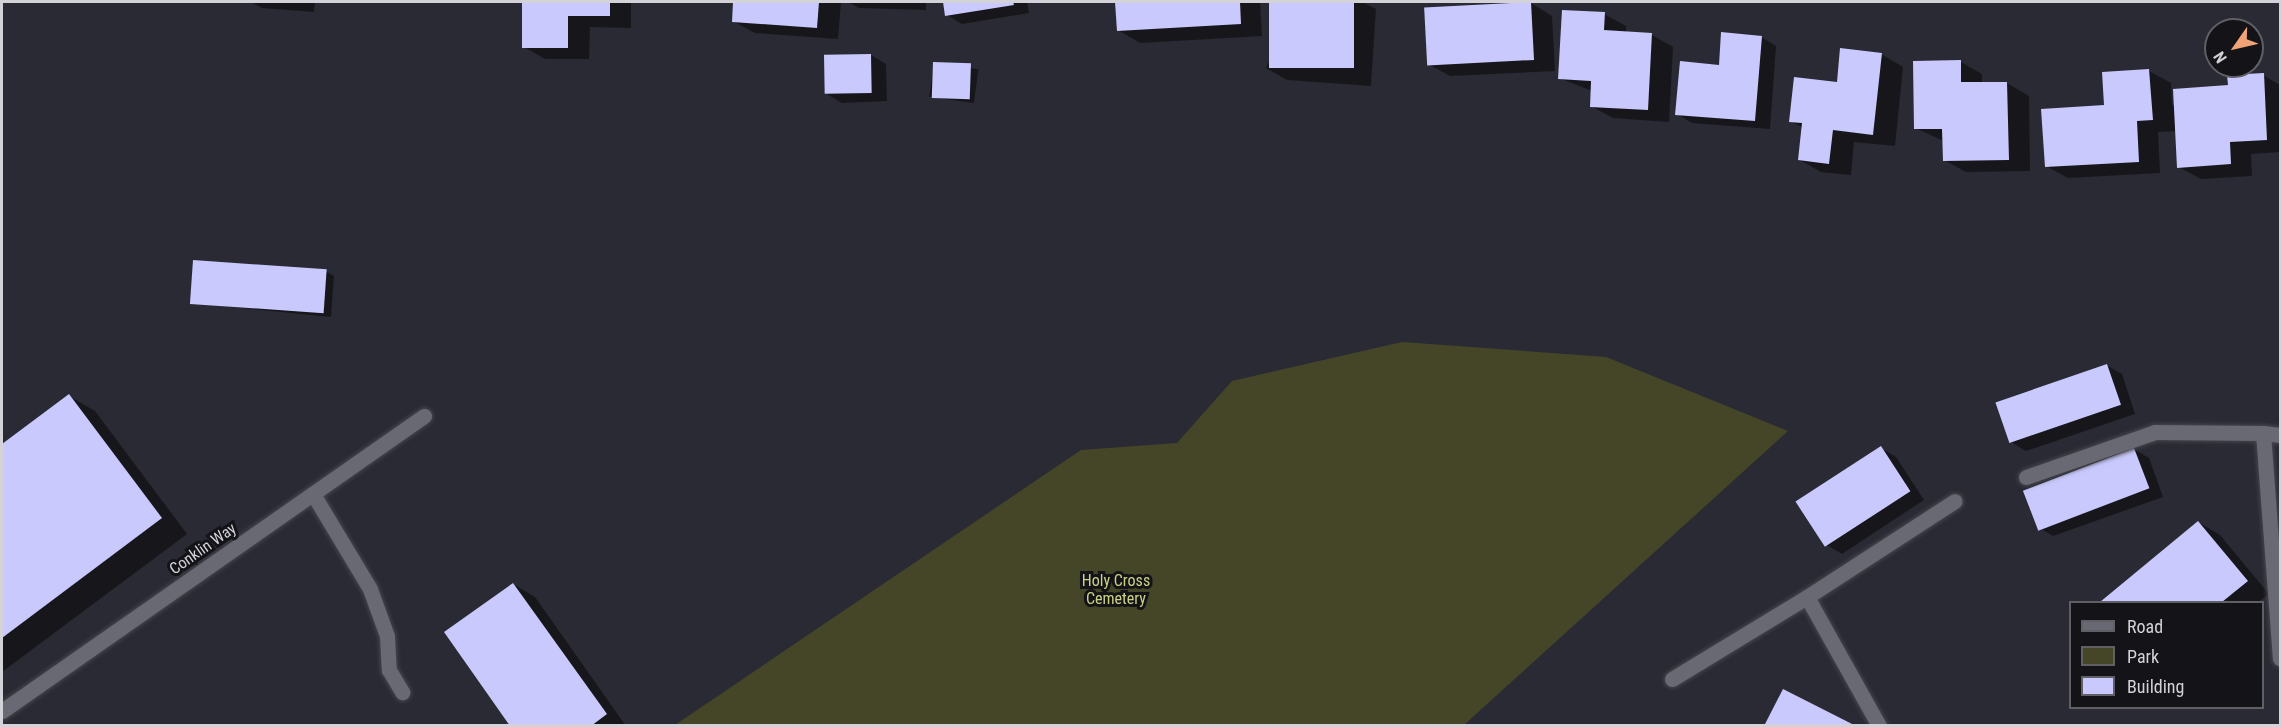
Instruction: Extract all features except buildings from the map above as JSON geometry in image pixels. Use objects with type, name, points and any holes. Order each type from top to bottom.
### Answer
[{"type":"street","name":"Conklin Way","points":[[2,711],[424,416]]},
{"type":"street","points":[[2026,477],[2155,432],[2280,435]]},
{"type":"street","points":[[2264,433],[2280,658]]},
{"type":"street","points":[[313,494],[370,589],[387,636],[389,670],[402,692]]},
{"type":"street","points":[[1672,679],[1808,597],[1955,501]]},
{"type":"street","points":[[1808,597],[1879,726]]},
{"type":"green space","name":"Holy Cross Cemetery","points":[[1402,342],[1606,357],[1788,431],[1464,725],[675,725],[1081,450],[1177,443],[1232,381]]}]
